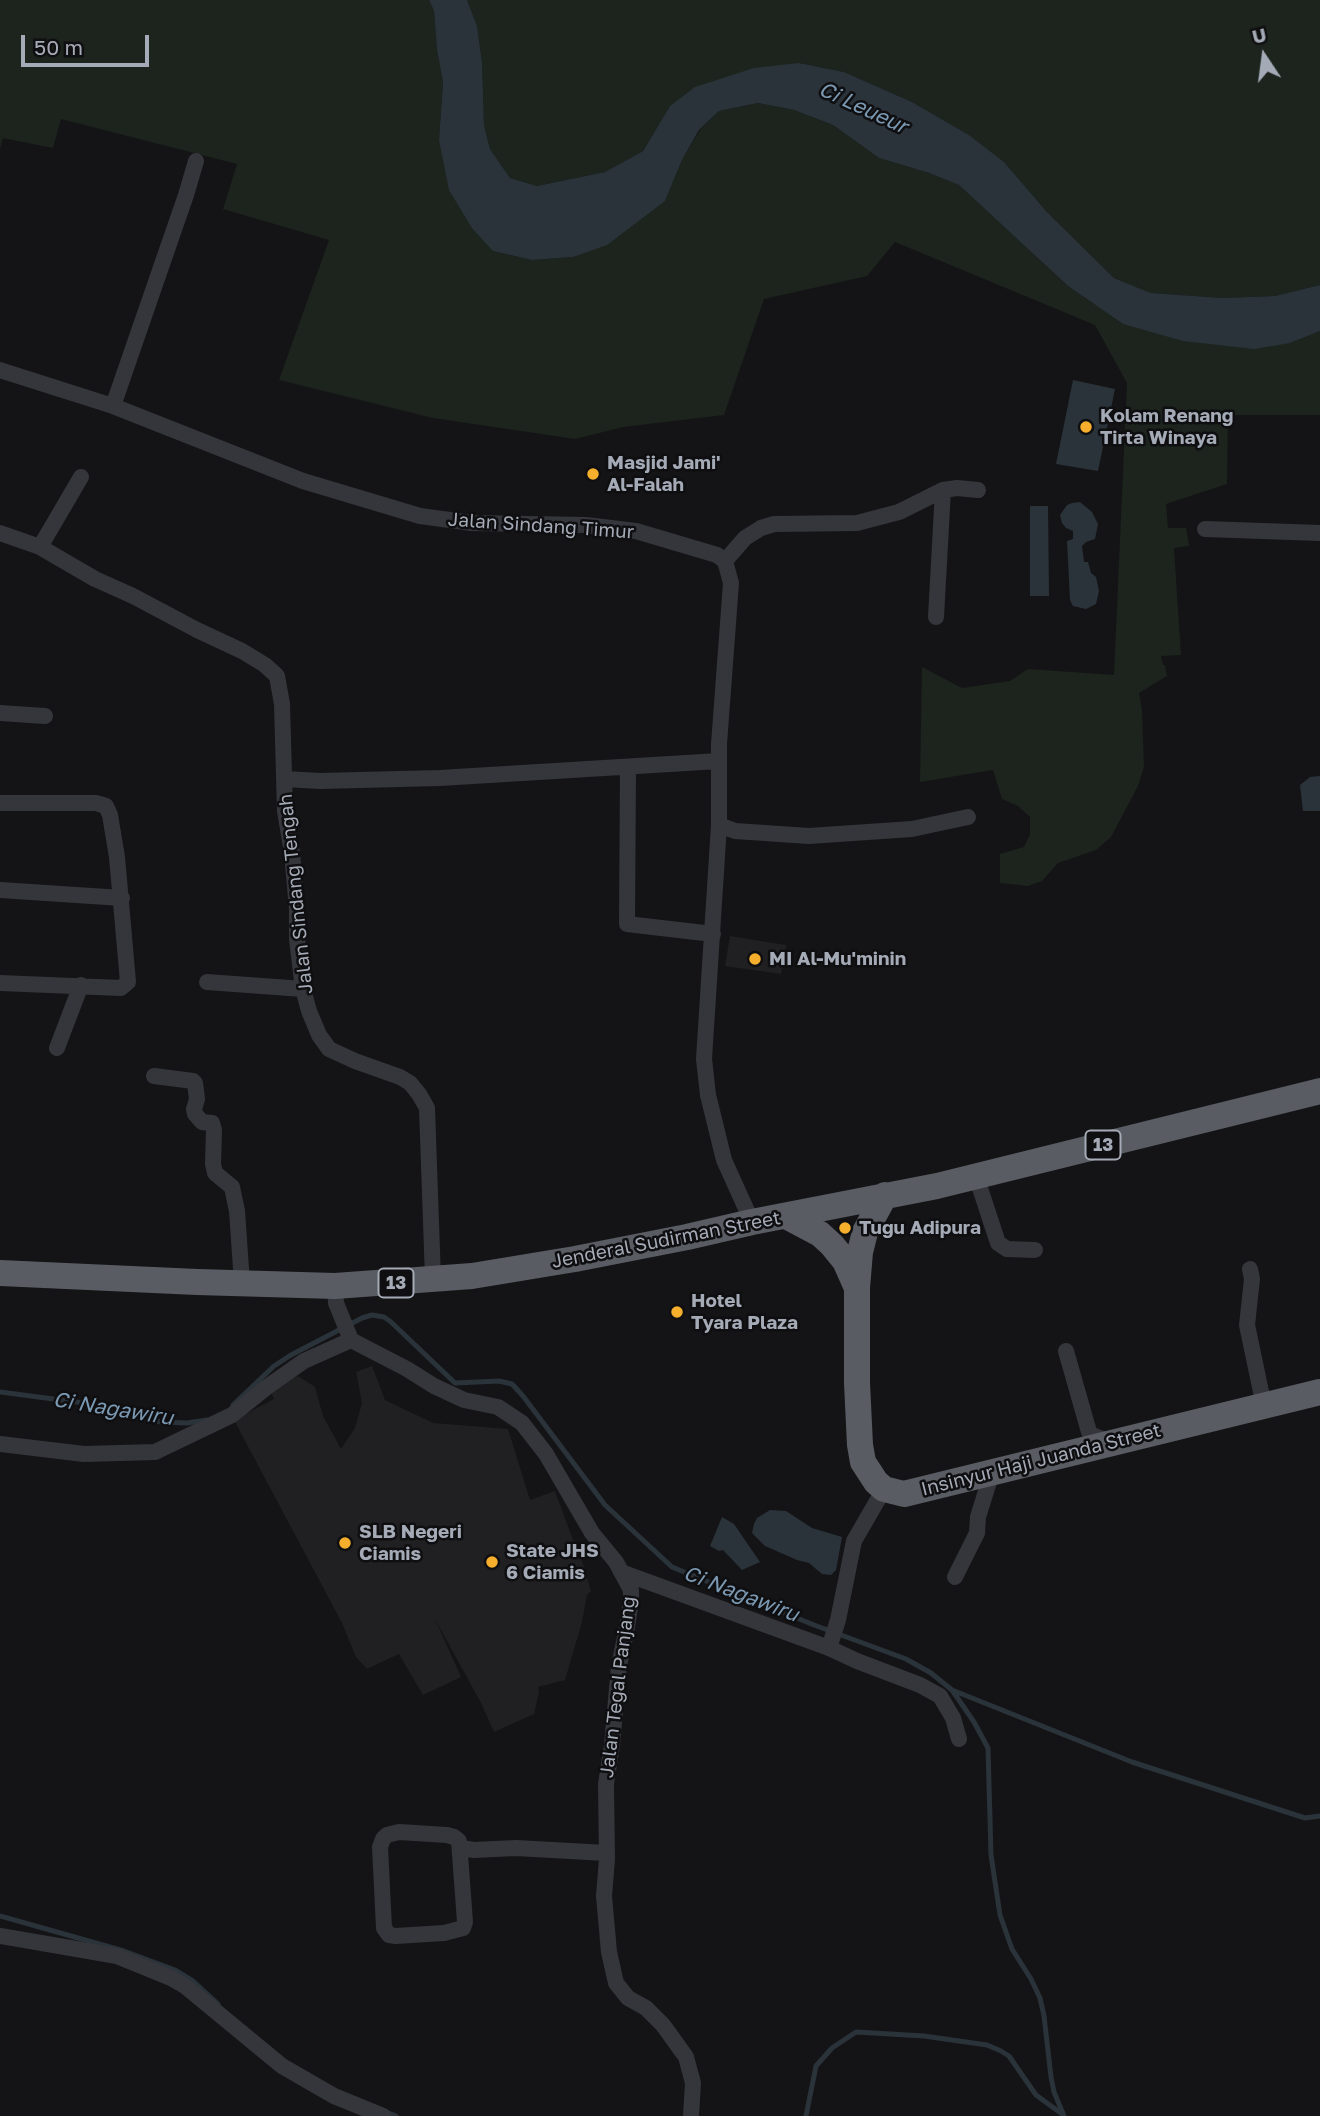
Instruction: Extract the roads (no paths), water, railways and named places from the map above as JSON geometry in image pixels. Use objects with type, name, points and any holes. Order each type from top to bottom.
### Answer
[{"type":"highway","name":"Jenderal Sudirman Street","points":[[0,1273],[242,1283],[336,1295],[575,1259],[700,1234],[976,1176],[1320,1091]]},
{"type":"highway","points":[[884,1489],[868,1472],[860,1445],[857,1287],[865,1232],[885,1195]]},
{"type":"highway","points":[[786,1216],[820,1234],[832,1245],[845,1261],[857,1287]]},
{"type":"highway","name":"Insinyur Haji Juanda Street","points":[[884,1489],[904,1494],[1320,1392]]},
{"type":"street","points":[[113,406],[196,162]]},
{"type":"street","name":"Jalan Sindang Timur","points":[[0,370],[113,406],[303,481],[420,516],[472,523],[586,525],[636,531],[717,555],[725,561]]},
{"type":"street","points":[[40,547],[81,477]]},
{"type":"street","points":[[936,617],[943,490]]},
{"type":"street","points":[[752,1222],[724,1160],[708,1095],[704,1059],[731,583],[725,561],[745,538],[774,524],[840,524],[876,519],[899,512],[943,490],[978,490]]},
{"type":"street","name":"Jalan Sindang Tengah","points":[[1,529],[40,547],[95,579],[242,651],[277,676],[282,704],[285,811],[292,853],[303,989],[319,1035],[329,1049],[410,1083],[427,1108],[433,1279]]},
{"type":"street","points":[[1205,529],[1320,533]]},
{"type":"street","points":[[0,713],[46,716]]},
{"type":"street","name":"Jalan Sindang Tengah","points":[[285,779],[320,781],[440,778],[719,761]]},
{"type":"street","points":[[628,767],[627,924],[713,934]]},
{"type":"street","points":[[0,803],[96,803],[106,806],[117,857],[128,982],[121,988],[0,983]]},
{"type":"street","points":[[719,825],[735,831],[809,836],[912,829],[968,817]]},
{"type":"street","points":[[0,890],[122,898]]},
{"type":"street","points":[[207,982],[303,989]]},
{"type":"street","points":[[57,1048],[81,985]]},
{"type":"street","points":[[154,1076],[195,1083],[195,1114],[202,1122],[212,1123],[214,1130],[215,1173],[232,1187],[237,1211],[242,1283]]},
{"type":"street","points":[[976,1176],[998,1243],[1007,1249],[1035,1250]]},
{"type":"street","points":[[1250,1269],[1252,1279],[1247,1325],[1264,1406]]},
{"type":"street","points":[[0,1444],[84,1454],[155,1452],[232,1415],[267,1387],[349,1334],[336,1295]]},
{"type":"street","name":"Jalan Tegal Panjang","points":[[349,1334],[434,1386],[464,1400],[498,1407],[522,1423],[546,1454],[592,1533],[616,1562],[631,1590],[618,1666],[606,1784],[604,1896],[609,1952],[617,1983],[628,1998],[646,2008],[663,2025],[686,2057],[692,2083],[691,2116]]},
{"type":"street","points":[[1066,1352],[1089,1432],[1107,1444]]},
{"type":"street","points":[[955,1577],[976,1533],[978,1517],[992,1472]]},
{"type":"street","points":[[830,1645],[854,1541],[884,1489]]},
{"type":"street","points":[[621,1572],[830,1645],[857,1661],[920,1685],[940,1696],[953,1718],[960,1739]]},
{"type":"street","points":[[399,1832],[447,1835],[459,1841],[461,1847],[465,1922],[463,1928],[444,1933],[389,1935],[384,1928],[380,1847],[383,1839],[399,1832]]},
{"type":"street","points":[[461,1847],[474,1850],[516,1848],[606,1853]]},
{"type":"street","points":[[0,1937],[117,1956],[171,1978],[186,1986],[282,2066],[334,2096],[383,2116]]},
{"type":"water","name":"Ci Leueur","points":[[429,0],[467,0],[477,26],[482,62],[484,125],[490,149],[510,178],[537,186],[605,172],[643,151],[670,106],[695,87],[754,68],[799,63],[844,72],[912,102],[969,135],[1004,162],[1047,212],[1114,278],[1151,293],[1223,298],[1275,296],[1320,285],[1320,331],[1290,343],[1254,349],[1183,341],[1123,324],[1068,286],[959,185],[879,158],[833,125],[794,110],[758,103],[719,111],[699,130],[682,160],[665,201],[607,245],[573,257],[532,260],[493,251],[472,228],[449,190],[439,140],[443,82],[434,11]]},
{"type":"water","name":"Kolam Renang Tirta Winaya","points":[[1073,380],[1115,389],[1098,471],[1056,464]]},
{"type":"water","name":"Kolam Renang Tirta Winaya","points":[[1080,502],[1092,512],[1098,524],[1095,539],[1082,546],[1084,562],[1088,562],[1091,573],[1096,577],[1099,591],[1096,604],[1086,609],[1073,606],[1070,600],[1067,541],[1073,539],[1073,531],[1066,528],[1060,515],[1067,505]]},
{"type":"water","points":[[1030,506],[1048,506],[1049,596],[1030,596]]},
{"type":"water","points":[[1320,776],[1320,811],[1303,811],[1300,785],[1310,777]]},
{"type":"water","points":[[770,1510],[786,1511],[812,1528],[842,1537],[836,1570],[831,1575],[822,1574],[809,1563],[765,1546],[752,1533],[757,1518]]},
{"type":"water","points":[[722,1517],[734,1524],[760,1562],[742,1570],[723,1550],[719,1551],[710,1546]]},
{"type":"waterway","name":"Ci Nagawiru","points":[[233,1405],[274,1366],[291,1355],[362,1318],[372,1315],[384,1317],[455,1383],[499,1381],[512,1384],[605,1505],[672,1567],[906,1659],[931,1673],[952,1690],[988,1748],[991,1855],[1000,1915],[1012,1949],[1040,1998],[1054,2092],[1064,2116]]},
{"type":"waterway","name":"Ci Nagawiru","points":[[0,1392],[84,1403],[112,1413],[162,1422],[187,1423],[207,1420]]},
{"type":"waterway","points":[[952,1690],[1132,1762],[1305,1818],[1320,1816]]},
{"type":"waterway","points":[[0,1916],[124,1951],[175,1970],[193,1981],[218,2004]]},
{"type":"waterway","points":[[806,2116],[816,2066],[832,2048],[856,2032],[924,2036],[987,2045],[1009,2056],[1036,2095],[1062,2114]]},
{"type":"waterway","points":[[386,2112],[396,2116]]},
{"type":"place","name":"Kolam Renang Tirta Winaya","points":[[1086,427]]},
{"type":"place","name":"Masjid Jami' Al-Falah","points":[[593,474]]},
{"type":"place","name":"MI Al-Mu'minin","points":[[755,959]]},
{"type":"place","name":"Tugu Adipura","points":[[845,1228]]},
{"type":"place","name":"Hotel Tyara Plaza","points":[[677,1312]]},
{"type":"place","name":"SLB Negeri Ciamis","points":[[345,1543]]},
{"type":"place","name":"State JHS 6 Ciamis","points":[[492,1562]]}]
